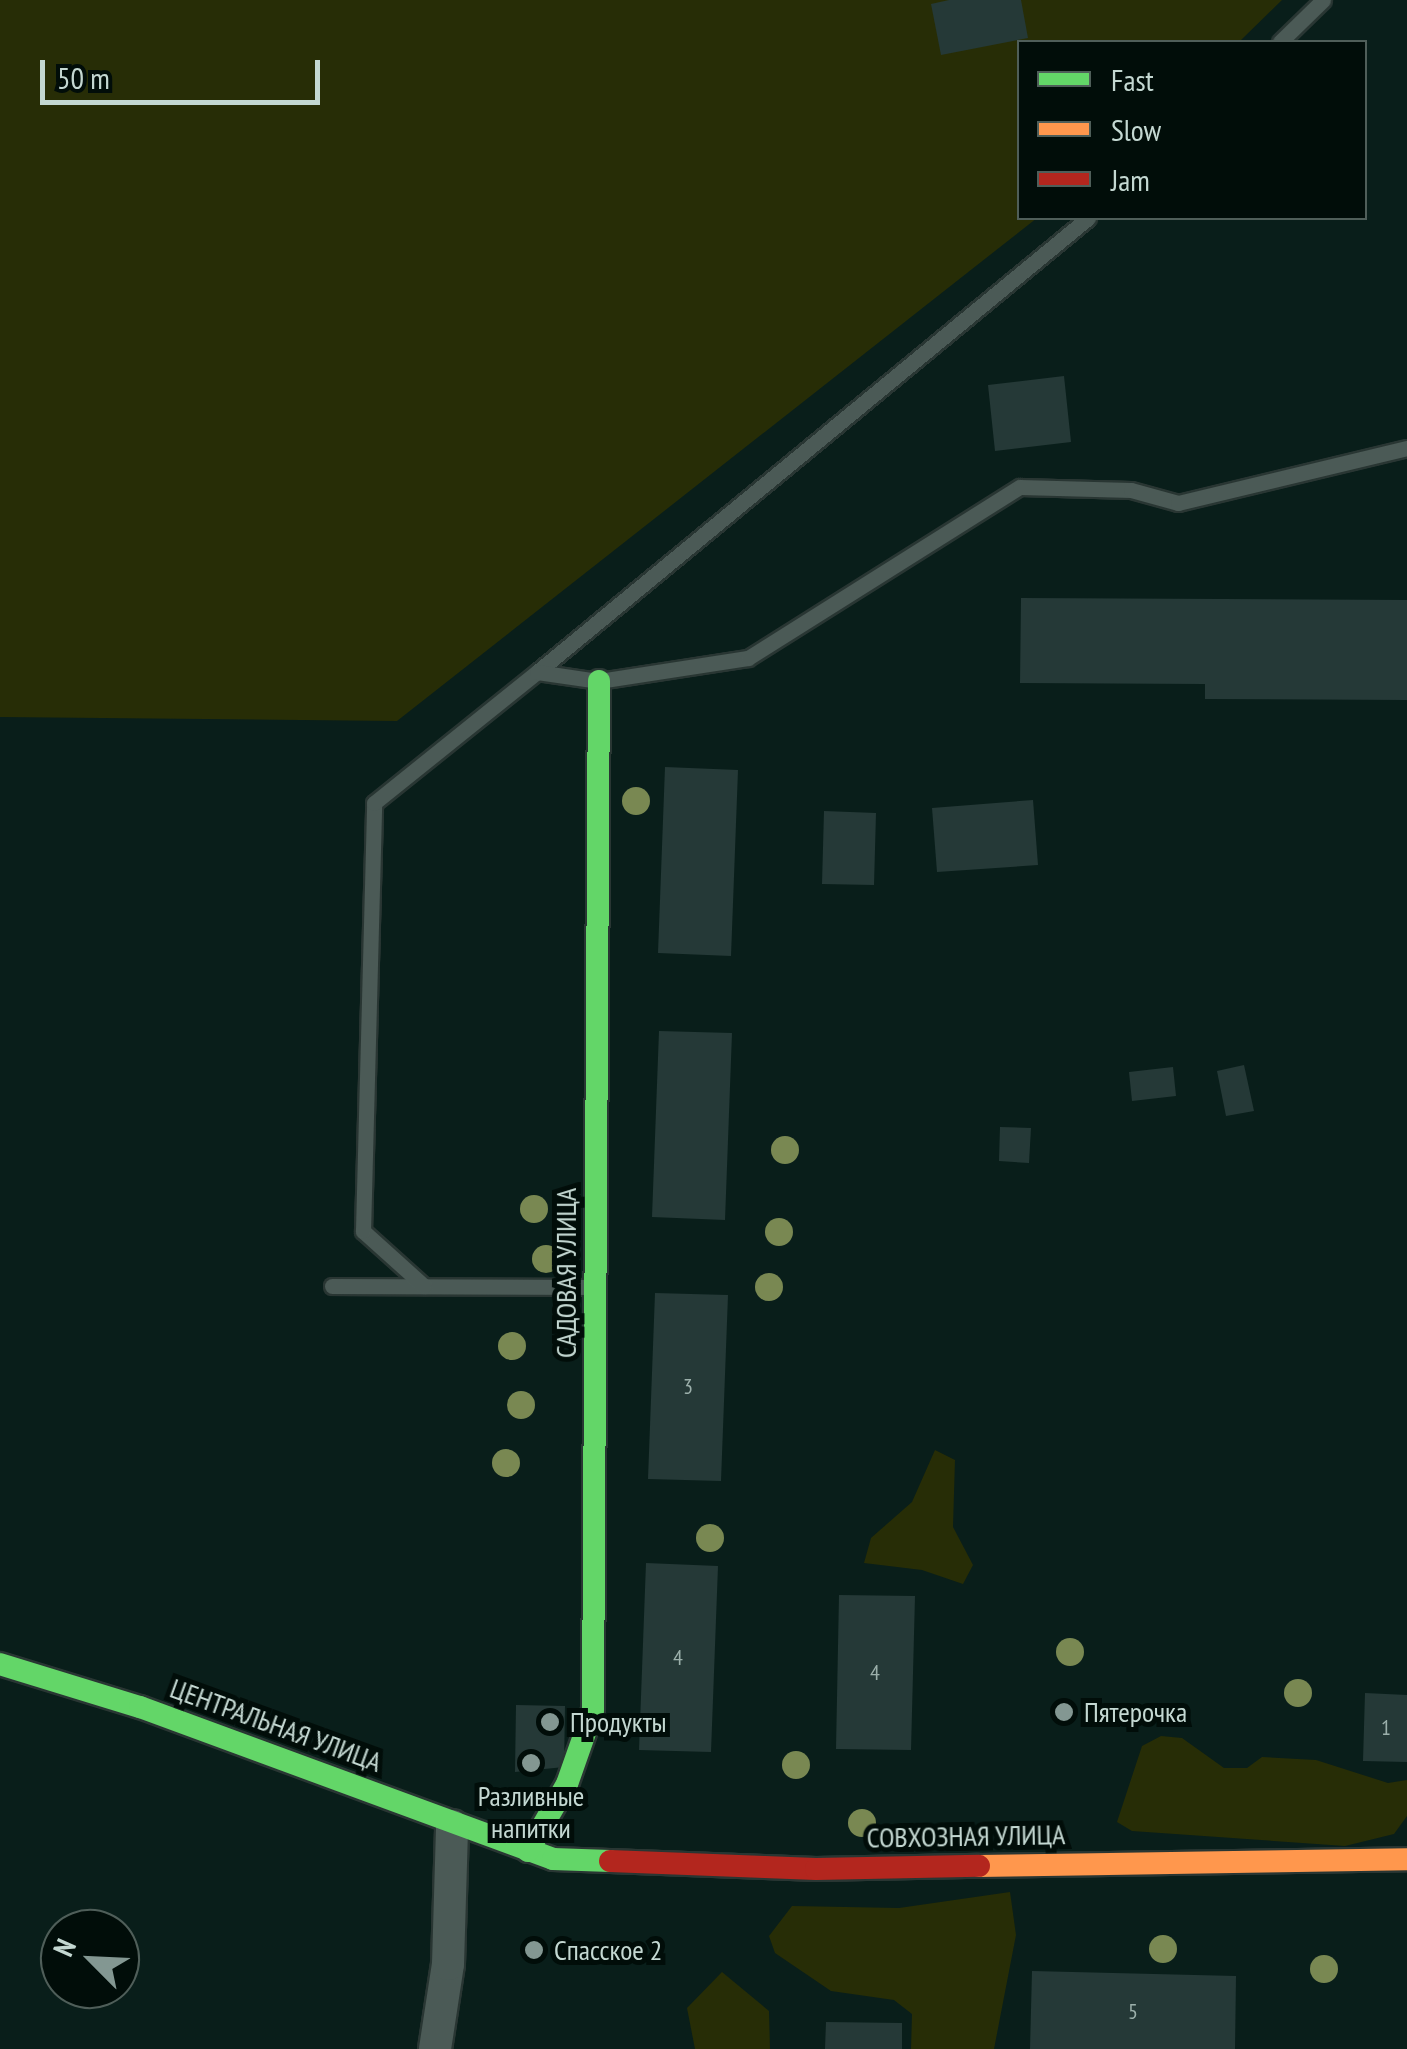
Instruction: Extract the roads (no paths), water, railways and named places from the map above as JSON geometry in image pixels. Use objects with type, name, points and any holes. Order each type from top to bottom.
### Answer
[{"type":"street","name":"САДОВАЯ УЛИЦА","points":[[528,1851],[567,1784],[593,1710],[599,681]]},
{"type":"street","name":"ЦЕНТРАЛЬНАЯ УЛИЦА","points":[[0,1664],[140,1707],[452,1826],[528,1851]]},
{"type":"street","points":[[435,2049],[448,1964],[452,1826]]},
{"type":"street","name":"СОВХОЗНАЯ УЛИЦА","points":[[528,1851],[554,1859],[816,1868],[1407,1859]]},
{"type":"lane","points":[[1282,40],[1323,0]]},
{"type":"lane","points":[[424,1286],[362,1231],[374,803],[1086,220]]},
{"type":"lane","points":[[537,672],[599,681],[748,658],[1020,487],[1131,490],[1178,503],[1407,448]]},
{"type":"lane","points":[[332,1286],[596,1287]]},
{"type":"place","name":"Пятерочка","points":[[1064,1712]]},
{"type":"place","name":"Продукты","points":[[550,1722]]},
{"type":"place","name":"Разливные напитки","points":[[531,1763]]},
{"type":"place","name":"Спасское 2","points":[[534,1950]]}]
